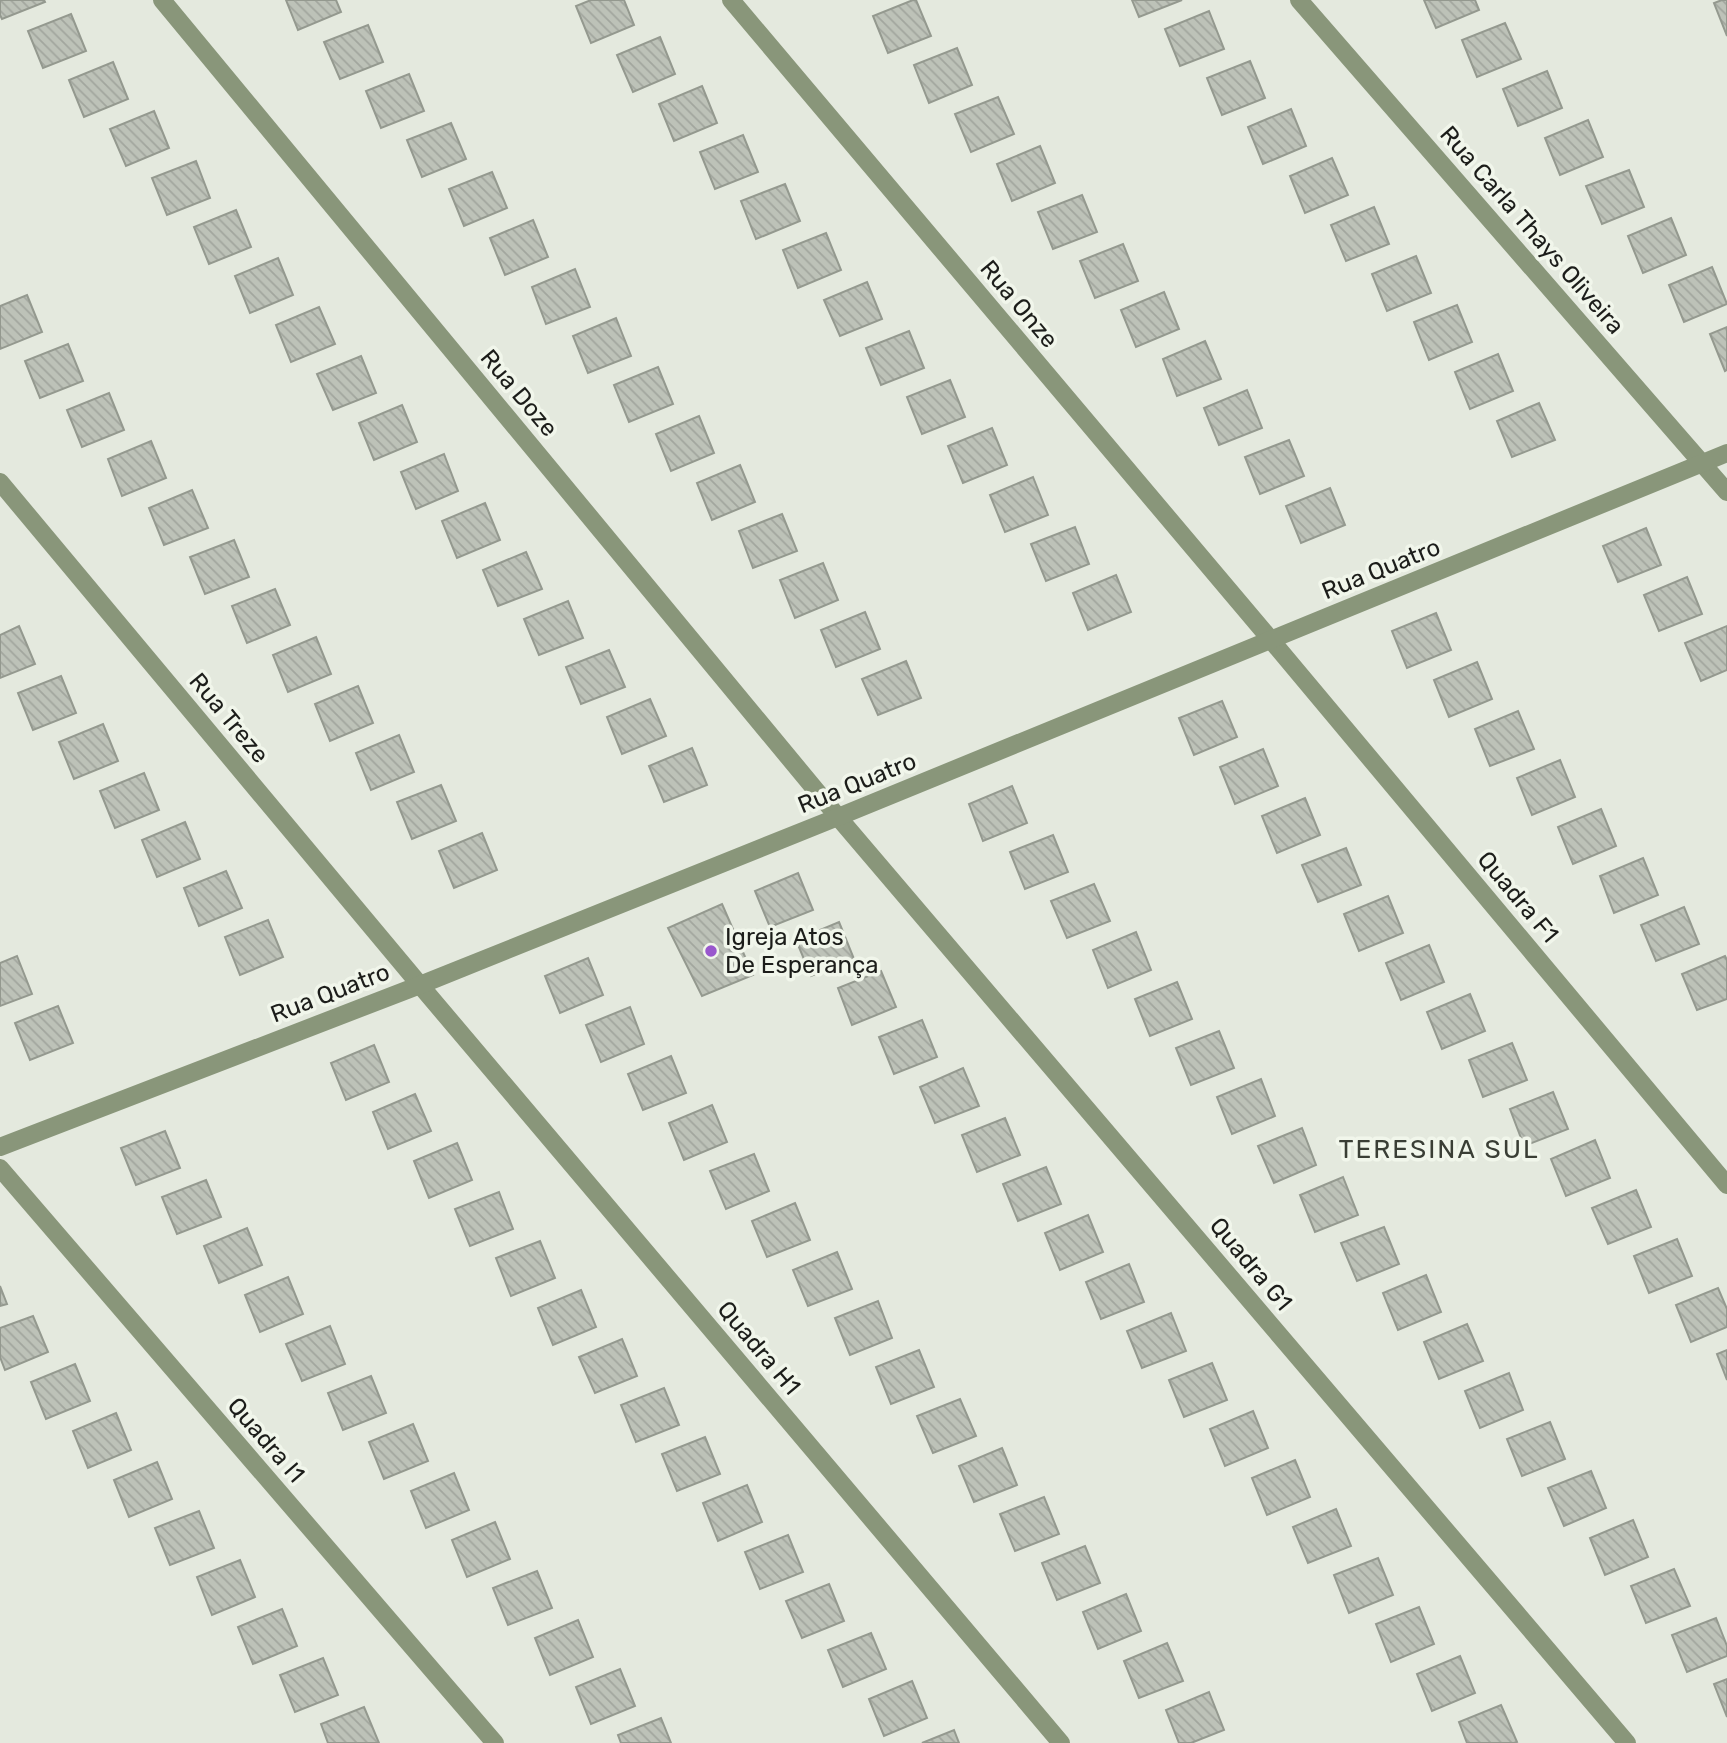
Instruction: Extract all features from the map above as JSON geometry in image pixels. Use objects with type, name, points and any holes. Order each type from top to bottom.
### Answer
[{"type":"street","name":"Rua Doze","points":[[162,0],[838,817]]},
{"type":"street","name":"Rua Onze","points":[[731,0],[1271,640]]},
{"type":"street","name":"Rua Carla Thays Oliveira","points":[[1299,0],[1727,492]]},
{"type":"street","name":"Rua Quatro","points":[[0,1147],[420,985],[1727,453]]},
{"type":"street","name":"Rua Treze","points":[[0,482],[420,985]]},
{"type":"street","name":"Quadra F1","points":[[1271,640],[1727,1185]]},
{"type":"street","name":"Quadra G1","points":[[838,817],[1627,1743]]},
{"type":"street","name":"Quadra H1","points":[[420,985],[1061,1743]]},
{"type":"street","name":"Quadra I1","points":[[0,1168],[495,1743]]},
{"type":"building","points":[[0,0],[44,0],[45,2],[2,19]]},
{"type":"building","points":[[286,0],[336,0],[341,12],[298,30]]},
{"type":"building","points":[[591,0],[624,0],[634,25],[591,43],[576,6]]},
{"type":"building","points":[[916,0],[931,36],[888,53],[873,16]]},
{"type":"building","points":[[1132,0],[1182,0],[1139,17]]},
{"type":"building","points":[[1424,0],[1475,0],[1479,10],[1436,28]]},
{"type":"building","points":[[1727,0],[1727,36],[1714,3]]},
{"type":"building","points":[[1209,11],[1224,49],[1180,66],[1165,29]]},
{"type":"building","points":[[71,14],[86,51],[43,68],[28,31]]},
{"type":"building","points":[[1505,23],[1521,59],[1477,77],[1462,40]]},
{"type":"building","points":[[368,25],[383,62],[340,79],[324,42]]},
{"type":"building","points":[[660,37],[675,74],[633,92],[617,55]]},
{"type":"building","points":[[957,48],[972,85],[929,103],[914,65]]},
{"type":"building","points":[[1250,61],[1265,98],[1222,115],[1207,78]]},
{"type":"building","points":[[113,62],[128,99],[84,117],[69,80]]},
{"type":"building","points":[[1547,71],[1562,108],[1518,126],[1503,89]]},
{"type":"building","points":[[409,74],[424,111],[381,128],[366,91]]},
{"type":"building","points":[[702,86],[717,123],[674,141],[659,104]]},
{"type":"building","points":[[998,97],[1014,134],[971,152],[955,114]]},
{"type":"building","points":[[1291,109],[1306,146],[1263,164],[1248,127]]},
{"type":"building","points":[[154,111],[169,148],[126,166],[110,129]]},
{"type":"building","points":[[1588,120],[1603,157],[1560,175],[1545,138]]},
{"type":"building","points":[[451,123],[466,159],[422,177],[407,140]]},
{"type":"building","points":[[743,135],[758,172],[715,189],[700,152]]},
{"type":"building","points":[[1040,146],[1055,183],[1012,201],[997,164]]},
{"type":"building","points":[[1332,158],[1348,195],[1305,213],[1290,176]]},
{"type":"building","points":[[196,161],[210,198],[167,215],[152,178]]},
{"type":"building","points":[[1629,170],[1644,207],[1602,224],[1586,186]]},
{"type":"building","points":[[492,172],[507,208],[464,226],[449,189]]},
{"type":"building","points":[[785,184],[800,221],[756,239],[741,201]]},
{"type":"building","points":[[1082,195],[1097,232],[1053,249],[1038,212]]},
{"type":"building","points":[[1374,207],[1389,244],[1346,261],[1331,225]]},
{"type":"building","points":[[236,210],[251,247],[209,264],[194,227]]},
{"type":"building","points":[[1671,218],[1686,255],[1643,273],[1628,236]]},
{"type":"building","points":[[533,220],[548,257],[505,275],[490,238]]},
{"type":"building","points":[[826,233],[841,270],[798,288],[783,250]]},
{"type":"building","points":[[1123,244],[1138,281],[1095,298],[1080,261]]},
{"type":"building","points":[[1416,256],[1431,293],[1387,311],[1372,274]]},
{"type":"building","points":[[278,258],[293,295],[250,313],[235,276]]},
{"type":"building","points":[[1712,267],[1727,304],[1684,322],[1669,285]]},
{"type":"building","points":[[575,269],[590,307],[546,324],[532,287]]},
{"type":"building","points":[[867,282],[882,319],[840,336],[824,300]]},
{"type":"building","points":[[1164,292],[1179,329],[1136,347],[1121,310]]},
{"type":"building","points":[[27,295],[42,332],[0,349],[0,306]]},
{"type":"building","points":[[1457,305],[1472,342],[1429,360],[1414,322]]},
{"type":"building","points":[[319,307],[335,344],[291,362],[276,325]]},
{"type":"building","points":[[616,318],[631,356],[588,373],[573,336]]},
{"type":"building","points":[[1727,327],[1727,370],[1725,371],[1710,334]]},
{"type":"building","points":[[909,331],[924,368],[881,385],[866,348]]},
{"type":"building","points":[[1205,341],[1221,379],[1177,396],[1163,359]]},
{"type":"building","points":[[68,344],[83,381],[40,398],[25,361]]},
{"type":"building","points":[[1498,354],[1513,391],[1470,409],[1455,372]]},
{"type":"building","points":[[361,356],[376,393],[333,410],[317,374]]},
{"type":"building","points":[[658,367],[673,404],[629,422],[614,385]]},
{"type":"building","points":[[950,380],[965,417],[922,434],[907,397]]},
{"type":"building","points":[[1247,390],[1262,428],[1219,445],[1204,408]]},
{"type":"building","points":[[109,393],[124,430],[82,447],[67,410]]},
{"type":"building","points":[[1539,403],[1555,440],[1512,457],[1497,421]]},
{"type":"building","points":[[402,405],[417,442],[374,460],[359,423]]},
{"type":"building","points":[[699,416],[714,453],[671,471],[656,434]]},
{"type":"building","points":[[992,428],[1007,465],[963,483],[948,446]]},
{"type":"building","points":[[1289,440],[1304,476],[1260,494],[1245,457]]},
{"type":"building","points":[[151,441],[166,478],[122,496],[108,459]]},
{"type":"building","points":[[444,454],[458,491],[416,509],[401,472]]},
{"type":"building","points":[[740,465],[755,502],[712,520],[697,483]]},
{"type":"building","points":[[1033,477],[1048,515],[1005,532],[990,495]]},
{"type":"building","points":[[1330,488],[1345,525],[1301,543],[1286,506]]},
{"type":"building","points":[[192,490],[208,528],[164,545],[149,508]]},
{"type":"building","points":[[485,503],[500,540],[457,558],[442,521]]},
{"type":"building","points":[[782,514],[797,551],[753,568],[739,531]]},
{"type":"building","points":[[1075,527],[1089,564],[1046,581],[1031,544]]},
{"type":"building","points":[[1646,528],[1661,565],[1618,582],[1603,546]]},
{"type":"building","points":[[234,540],[249,577],[205,594],[190,557]]},
{"type":"building","points":[[526,552],[542,589],[498,606],[483,570]]},
{"type":"building","points":[[823,563],[838,600],[795,618],[780,580]]},
{"type":"building","points":[[1116,575],[1131,612],[1088,630],[1073,593]]},
{"type":"building","points":[[1687,577],[1702,614],[1659,631],[1644,595]]},
{"type":"building","points":[[275,589],[290,625],[247,643],[232,606]]},
{"type":"building","points":[[568,601],[583,638],[539,655],[524,619]]},
{"type":"building","points":[[865,612],[880,649],[836,667],[821,630]]},
{"type":"building","points":[[1436,613],[1451,650],[1407,668],[1392,631]]},
{"type":"building","points":[[19,626],[35,664],[0,678],[0,635]]},
{"type":"building","points":[[1727,626],[1727,670],[1701,681],[1685,643]]},
{"type":"building","points":[[316,637],[331,674],[288,692],[273,655]]},
{"type":"building","points":[[609,650],[625,687],[581,704],[566,667]]},
{"type":"building","points":[[906,661],[921,698],[878,715],[862,679]]},
{"type":"building","points":[[1477,662],[1492,699],[1449,717],[1434,680]]},
{"type":"building","points":[[61,676],[76,713],[33,730],[18,693]]},
{"type":"building","points":[[358,686],[373,723],[330,741],[315,704]]},
{"type":"building","points":[[650,699],[666,736],[622,754],[607,717]]},
{"type":"building","points":[[1222,701],[1237,737],[1194,755],[1179,718]]},
{"type":"building","points":[[1518,711],[1534,749],[1490,766],[1475,729]]},
{"type":"building","points":[[103,724],[118,761],[74,779],[59,742]]},
{"type":"building","points":[[399,735],[414,772],[371,790],[356,753]]},
{"type":"building","points":[[692,748],[707,785],[664,802],[649,766]]},
{"type":"building","points":[[1263,749],[1278,786],[1235,804],[1220,767]]},
{"type":"building","points":[[1560,760],[1575,797],[1532,815],[1517,778]]},
{"type":"building","points":[[144,773],[159,810],[115,828],[100,791]]},
{"type":"building","points":[[441,785],[456,821],[412,839],[397,802]]},
{"type":"building","points":[[1012,786],[1027,823],[983,841],[969,804]]},
{"type":"building","points":[[1305,798],[1320,835],[1277,853],[1262,816]]},
{"type":"building","points":[[1601,809],[1616,846],[1573,864],[1558,827]]},
{"type":"building","points":[[185,822],[200,859],[157,877],[142,840]]},
{"type":"building","points":[[482,833],[497,870],[454,888],[439,851]]},
{"type":"building","points":[[1053,835],[1068,872],[1025,889],[1010,852]]},
{"type":"building","points":[[1346,848],[1361,885],[1318,902],[1302,865]]},
{"type":"building","points":[[1643,858],[1658,895],[1614,913],[1600,876]]},
{"type":"building","points":[[226,871],[242,908],[199,926],[184,888]]},
{"type":"building","points":[[798,873],[813,910],[770,927],[755,891]]},
{"type":"building","points":[[1094,884],[1110,921],[1067,938],[1051,901]]},
{"type":"building","points":[[1388,896],[1403,933],[1359,951],[1344,914]]},
{"type":"building","name":"Igreja Atos De Esperança","points":[[722,904],[753,975],[702,996],[668,928]]},
{"type":"building","points":[[1684,907],[1699,944],[1656,961],[1641,925]]},
{"type":"building","points":[[268,920],[283,957],[240,975],[225,937]]},
{"type":"building","points":[[839,922],[854,959],[811,976],[796,940]]},
{"type":"building","points":[[1136,932],[1151,970],[1108,988],[1093,950]]},
{"type":"building","points":[[1429,945],[1444,982],[1401,1000],[1386,963]]},
{"type":"building","points":[[17,956],[32,994],[0,1006],[0,963]]},
{"type":"building","points":[[1725,956],[1727,999],[1697,1010],[1682,974]]},
{"type":"building","points":[[588,958],[603,995],[560,1013],[545,976]]},
{"type":"building","points":[[881,971],[896,1007],[852,1025],[838,988]]},
{"type":"building","points":[[1177,982],[1192,1019],[1150,1036],[1135,999]]},
{"type":"building","points":[[1470,994],[1485,1031],[1442,1049],[1427,1012]]},
{"type":"building","points":[[58,1006],[73,1043],[30,1060],[15,1023]]},
{"type":"building","points":[[630,1007],[644,1044],[601,1062],[586,1025]]},
{"type":"building","points":[[922,1020],[937,1057],[894,1074],[879,1037]]},
{"type":"building","points":[[1219,1031],[1234,1068],[1191,1085],[1176,1048]]},
{"type":"building","points":[[1512,1043],[1527,1080],[1483,1097],[1469,1060]]},
{"type":"building","points":[[374,1045],[389,1082],[346,1100],[331,1063]]},
{"type":"building","points":[[671,1056],[686,1093],[643,1110],[628,1074]]},
{"type":"building","points":[[963,1068],[979,1106],[935,1123],[920,1087]]},
{"type":"building","points":[[1261,1079],[1275,1116],[1232,1134],[1217,1097]]},
{"type":"building","points":[[1553,1092],[1568,1129],[1524,1146],[1510,1109]]},
{"type":"building","points":[[415,1094],[431,1131],[388,1149],[373,1112]]},
{"type":"building","points":[[712,1105],[727,1142],[684,1160],[669,1123]]},
{"type":"building","points":[[1005,1118],[1020,1155],[977,1172],[962,1135]]},
{"type":"building","points":[[1302,1128],[1316,1165],[1274,1183],[1258,1146]]},
{"type":"building","points":[[165,1131],[180,1168],[136,1185],[121,1148]]},
{"type":"building","points":[[1595,1140],[1610,1178],[1566,1196],[1551,1159]]},
{"type":"building","points":[[457,1143],[472,1180],[429,1198],[414,1161]]},
{"type":"building","points":[[754,1154],[769,1191],[726,1209],[710,1171]]},
{"type":"building","points":[[1046,1167],[1061,1204],[1018,1221],[1003,1184]]},
{"type":"building","points":[[1343,1177],[1358,1215],[1315,1232],[1300,1195]]},
{"type":"building","points":[[206,1180],[221,1217],[177,1234],[162,1197]]},
{"type":"building","points":[[1636,1190],[1651,1227],[1608,1244],[1592,1208]]},
{"type":"building","points":[[499,1192],[513,1229],[470,1246],[455,1209]]},
{"type":"building","points":[[795,1203],[810,1240],[767,1257],[752,1221]]},
{"type":"building","points":[[1088,1215],[1103,1252],[1060,1270],[1045,1233]]},
{"type":"building","points":[[1384,1227],[1399,1264],[1357,1281],[1341,1243]]},
{"type":"building","points":[[247,1228],[262,1265],[219,1283],[204,1246]]},
{"type":"building","points":[[1677,1239],[1692,1276],[1649,1293],[1634,1256]]},
{"type":"building","points":[[540,1241],[555,1278],[511,1296],[496,1258]]},
{"type":"building","points":[[837,1252],[852,1289],[808,1306],[793,1270]]},
{"type":"building","points":[[1129,1264],[1144,1302],[1101,1319],[1086,1282]]},
{"type":"building","points":[[1426,1275],[1441,1312],[1398,1330],[1383,1293]]},
{"type":"building","points":[[288,1277],[303,1314],[260,1332],[245,1295]]},
{"type":"building","points":[[0,1286],[7,1304],[0,1306]]},
{"type":"building","points":[[1718,1288],[1727,1309],[1727,1327],[1691,1342],[1676,1305]]},
{"type":"building","points":[[581,1290],[596,1327],[553,1345],[538,1308]]},
{"type":"building","points":[[878,1301],[892,1338],[850,1355],[835,1318]]},
{"type":"building","points":[[1171,1313],[1186,1351],[1142,1368],[1127,1331]]},
{"type":"building","points":[[33,1316],[48,1352],[5,1370],[0,1357],[0,1328]]},
{"type":"building","points":[[1467,1324],[1483,1361],[1439,1379],[1424,1342]]},
{"type":"building","points":[[330,1326],[345,1364],[302,1381],[286,1344]]},
{"type":"building","points":[[622,1339],[637,1376],[595,1393],[579,1357]]},
{"type":"building","points":[[919,1350],[934,1387],[891,1404],[876,1367]]},
{"type":"building","points":[[1727,1350],[1727,1380],[1717,1354]]},
{"type":"building","points":[[1212,1363],[1227,1400],[1184,1417],[1169,1380]]},
{"type":"building","points":[[75,1364],[90,1401],[46,1419],[31,1382]]},
{"type":"building","points":[[1509,1373],[1523,1410],[1480,1428],[1465,1391]]},
{"type":"building","points":[[371,1376],[386,1413],[343,1430],[328,1393]]},
{"type":"building","points":[[664,1388],[679,1425],[636,1442],[621,1405]]},
{"type":"building","points":[[960,1399],[976,1436],[933,1453],[917,1416]]},
{"type":"building","points":[[1253,1411],[1268,1448],[1225,1466],[1210,1429]]},
{"type":"building","points":[[116,1413],[131,1450],[88,1468],[73,1431]]},
{"type":"building","points":[[1550,1422],[1565,1459],[1522,1476],[1507,1439]]},
{"type":"building","points":[[413,1424],[428,1461],[384,1479],[369,1442]]},
{"type":"building","points":[[705,1437],[720,1474],[677,1491],[662,1454]]},
{"type":"building","points":[[1002,1448],[1017,1485],[974,1502],[959,1466]]},
{"type":"building","points":[[1295,1460],[1310,1497],[1267,1515],[1252,1478]]},
{"type":"building","points":[[157,1462],[172,1499],[129,1517],[114,1480]]},
{"type":"building","points":[[1591,1471],[1606,1508],[1564,1526],[1548,1488]]},
{"type":"building","points":[[454,1473],[469,1510],[426,1528],[411,1491]]},
{"type":"building","points":[[747,1485],[762,1522],[718,1541],[703,1503]]},
{"type":"building","points":[[1044,1497],[1059,1534],[1015,1551],[1000,1514]]},
{"type":"building","points":[[1336,1509],[1351,1546],[1308,1563],[1293,1527]]},
{"type":"building","points":[[199,1511],[214,1548],[170,1565],[155,1528]]},
{"type":"building","points":[[1633,1520],[1648,1557],[1605,1575],[1590,1538]]},
{"type":"building","points":[[495,1522],[510,1559],[467,1577],[452,1540]]},
{"type":"building","points":[[788,1535],[803,1572],[760,1589],[745,1552]]},
{"type":"building","points":[[1085,1546],[1100,1583],[1057,1600],[1042,1563]]},
{"type":"building","points":[[1378,1558],[1393,1595],[1349,1613],[1334,1575]]},
{"type":"building","points":[[240,1560],[255,1597],[212,1615],[197,1577]]},
{"type":"building","points":[[1674,1569],[1690,1606],[1646,1623],[1631,1586]]},
{"type":"building","points":[[537,1571],[552,1608],[508,1625],[493,1588]]},
{"type":"building","points":[[829,1584],[844,1621],[802,1638],[786,1601]]},
{"type":"building","points":[[1126,1594],[1141,1631],[1098,1649],[1083,1612]]},
{"type":"building","points":[[1419,1607],[1434,1644],[1391,1662],[1376,1624]]},
{"type":"building","points":[[282,1609],[297,1646],[253,1664],[238,1627]]},
{"type":"building","points":[[1716,1618],[1727,1646],[1727,1656],[1687,1672],[1672,1635]]},
{"type":"building","points":[[578,1620],[593,1657],[550,1675],[535,1638]]},
{"type":"building","points":[[871,1633],[886,1669],[843,1687],[828,1650]]},
{"type":"building","points":[[1167,1643],[1183,1681],[1139,1698],[1124,1661]]},
{"type":"building","points":[[1460,1656],[1475,1693],[1432,1711],[1417,1674]]},
{"type":"building","points":[[323,1658],[338,1695],[295,1712],[280,1675]]},
{"type":"building","points":[[620,1669],[635,1706],[591,1724],[576,1687]]},
{"type":"building","points":[[1727,1679],[1727,1717],[1714,1684]]},
{"type":"building","points":[[912,1681],[927,1718],[884,1736],[869,1699]]},
{"type":"building","points":[[1209,1692],[1224,1730],[1191,1743],[1179,1743],[1166,1710]]},
{"type":"building","points":[[1501,1705],[1517,1742],[1467,1743],[1459,1722]]},
{"type":"building","points":[[364,1707],[379,1743],[328,1743],[321,1724]]},
{"type":"building","points":[[661,1718],[671,1743],[621,1743],[618,1735]]},
{"type":"building","points":[[954,1730],[959,1743],[922,1743]]},
{"type":"place","name":"Igreja Atos De Esperança","points":[[711,951]]},
{"type":"district","name":"TERESINA SUL","points":[[1439,1149]]}]
